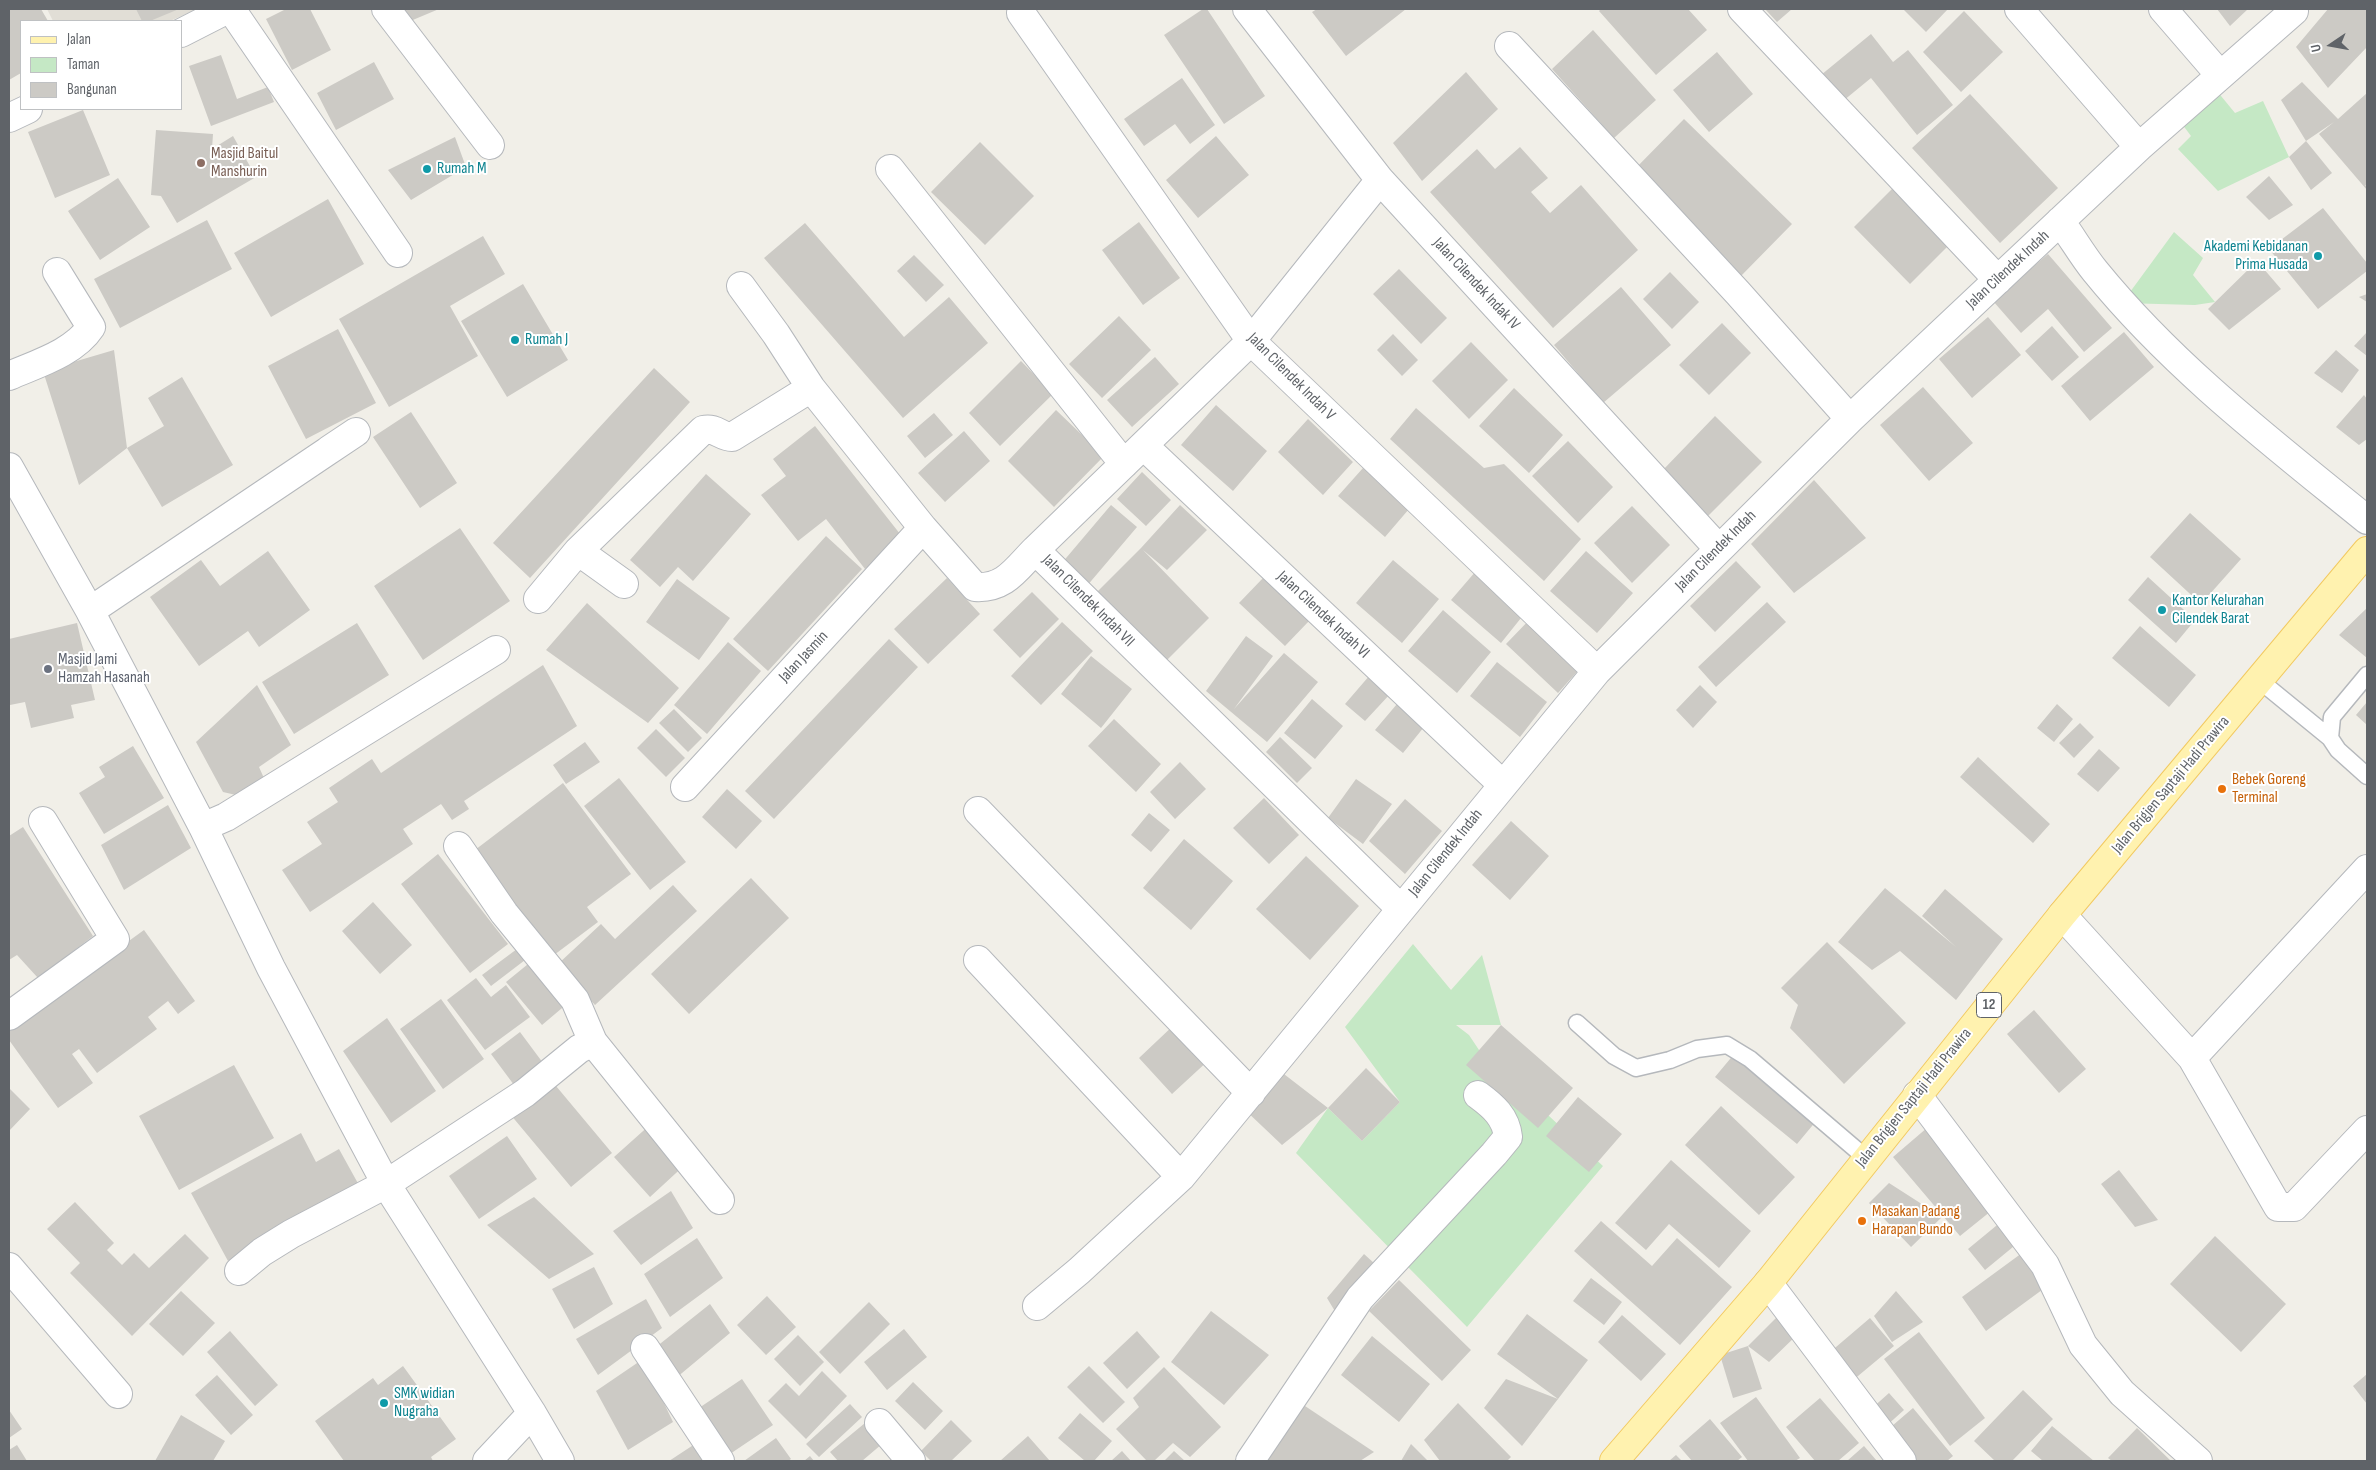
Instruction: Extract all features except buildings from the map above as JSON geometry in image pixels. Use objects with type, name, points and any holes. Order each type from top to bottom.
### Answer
[{"type":"main road","name":"Jalan Brigjen Saptaji Hadi Prawira","points":[[1614,1461],[1768,1283],[2062,915],[2367,551]]},
{"type":"street","points":[[182,32],[229,9],[398,252]]},
{"type":"street","points":[[386,9],[490,145]]},
{"type":"street","name":"Jalan Cilendek Indak IV","points":[[1247,9],[1380,180],[1718,548]]},
{"type":"street","points":[[1742,9],[1998,280]]},
{"type":"street","points":[[2019,9],[2138,148]]},
{"type":"street","points":[[2163,9],[2220,75]]},
{"type":"street","name":"Jalan Cilendek Indah","points":[[1037,1306],[1079,1271],[1181,1177],[1502,784],[1597,671],[1718,548],[1850,419],[2060,220],[2138,148],[2294,11]]},
{"type":"street","name":"Jalan Cilendek Indah V","points":[[1021,13],[1251,341],[1597,671]]},
{"type":"street","points":[[1509,46],[1738,293],[1850,419]]},
{"type":"street","points":[[9,118],[26,110]]},
{"type":"street","points":[[890,169],[1124,464]]},
{"type":"street","points":[[1035,550],[1251,341],[1380,180]]},
{"type":"street","name":"Jalan Cilendek Indah","points":[[2060,220],[2093,269],[2116,296],[2192,375],[2262,435],[2367,520]]},
{"type":"street","points":[[9,376],[83,340],[91,327],[57,272]]},
{"type":"street","name":"Jalan Cilendek Indah VII","points":[[742,286],[811,388],[923,528],[975,586],[988,587],[1000,584],[1035,550],[1401,909]]},
{"type":"street","points":[[538,600],[578,552],[703,430],[715,429],[728,437],[732,437],[811,388]]},
{"type":"street","points":[[90,611],[356,432]]},
{"type":"street","name":"Jalan Cilendek Indah VI","points":[[1144,446],[1502,784]]},
{"type":"street","points":[[9,467],[90,611],[203,827],[271,968],[386,1184],[560,1461]]},
{"type":"street","name":"Jalan Jasmin","points":[[685,787],[923,528]]},
{"type":"street","points":[[578,552],[624,584]]},
{"type":"street","points":[[203,827],[226,817],[496,650]]},
{"type":"street","points":[[978,811],[1251,1093]]},
{"type":"street","points":[[9,1016],[115,939],[43,821]]},
{"type":"street","points":[[458,846],[504,913],[575,1000],[593,1042],[720,1200]]},
{"type":"street","points":[[2192,1058],[2367,869]]},
{"type":"street","points":[[2062,915],[2192,1058],[2278,1207],[2294,1207],[2367,1130]]},
{"type":"street","points":[[978,960],[1181,1177]]},
{"type":"street","points":[[239,1271],[262,1252],[291,1234],[386,1184],[525,1093],[579,1049],[593,1042]]},
{"type":"street","points":[[1250,1461],[1360,1298],[1508,1137],[1507,1127],[1499,1113],[1492,1105],[1478,1095]]},
{"type":"street","points":[[1917,1095],[2045,1265],[2083,1345],[2122,1393],[2198,1461]]},
{"type":"street","points":[[9,1267],[118,1394]]},
{"type":"street","points":[[1768,1283],[1902,1461]]},
{"type":"street","points":[[645,1348],[720,1461]]},
{"type":"street","points":[[487,1461],[532,1414]]},
{"type":"street","points":[[879,1423],[911,1461]]},
{"type":"lane","points":[[2330,738],[2332,717],[2367,676]]},
{"type":"lane","points":[[2259,680],[2330,738],[2338,750],[2367,776]]},
{"type":"lane","points":[[1577,1023],[1614,1056],[1636,1068],[1670,1060],[1698,1049],[1727,1045],[1750,1059],[1866,1158]]},
{"type":"shaded area","points":[[47,9],[197,9],[172,20],[52,20]]},
{"type":"green space","points":[[2203,74],[2235,113],[2263,101],[2289,157],[2218,191],[2178,149],[2191,136],[2167,104]]},
{"type":"green space","points":[[2174,232],[2203,258],[2193,275],[2215,302],[2195,305],[2122,303]]},
{"type":"green space","points":[[1413,944],[1451,990],[1482,955],[1501,1025],[1456,1025],[1469,1035],[1481,1053],[1603,1166],[1467,1327],[1296,1153],[1328,1108],[1362,1141],[1400,1102],[1345,1027]]},
{"type":"place","name":"Masjid Baitul Manshurin","points":[[201,163]]},
{"type":"place","name":"Rumah M","points":[[427,169]]},
{"type":"place","name":"Akademi Kebidanan Prima Husada","points":[[2318,256]]},
{"type":"place","name":"Rumah J","points":[[515,340]]},
{"type":"place","name":"Kantor Kelurahan Cilendek Barat","points":[[2162,610]]},
{"type":"place","name":"Masjid Jami Hamzah Hasanah","points":[[48,669]]},
{"type":"place","name":"Bebek Goreng Terminal","points":[[2222,789]]},
{"type":"place","name":"Masakan Padang Harapan Bundo","points":[[1862,1221]]},
{"type":"place","name":"SMK widian Nugraha","points":[[384,1403]]}]
